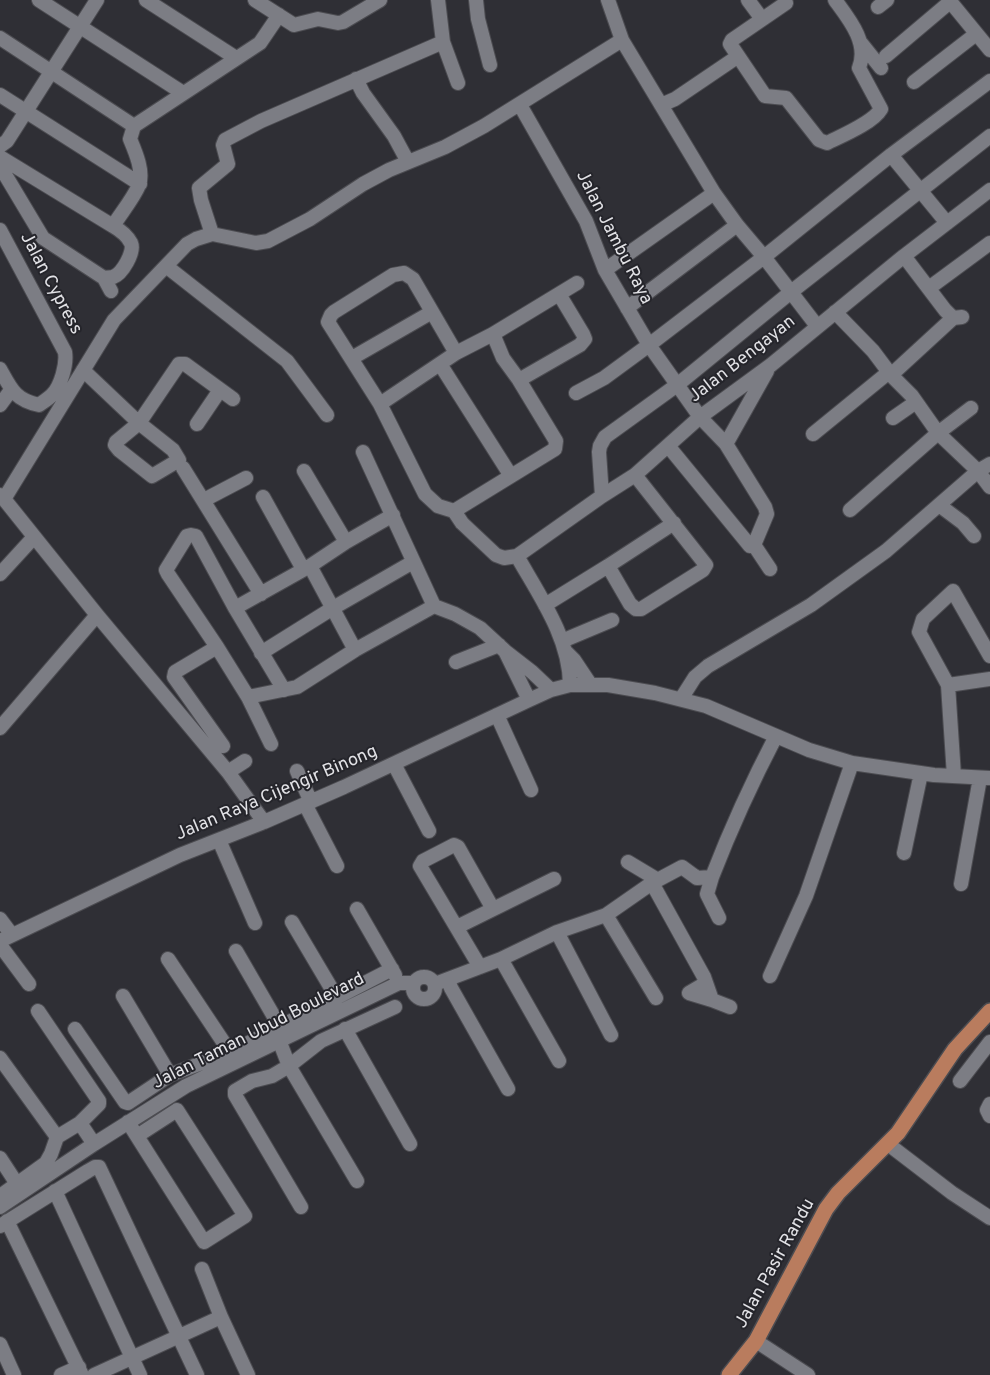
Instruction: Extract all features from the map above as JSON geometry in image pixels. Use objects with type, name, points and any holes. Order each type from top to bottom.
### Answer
[{"type":"main road","name":"Jalan Pasir Randu","points":[[729,1375],[756,1341],[826,1208],[838,1193],[888,1144],[910,1116],[955,1050],[990,1011]]},
{"type":"street","points":[[39,0],[183,93]]},
{"type":"street","points":[[0,146],[7,142],[97,0]]},
{"type":"street","points":[[146,0],[236,58]]},
{"type":"street","points":[[255,0],[294,25],[318,19],[338,23],[343,22],[380,0]]},
{"type":"street","points":[[354,0],[367,8]]},
{"type":"street","points":[[438,0],[443,42],[458,83]]},
{"type":"street","points":[[476,0],[478,19],[490,65]]},
{"type":"street","points":[[608,0],[622,40],[714,194],[817,326]]},
{"type":"street","points":[[748,0],[762,19]]},
{"type":"street","points":[[786,3],[730,42],[765,96],[786,98],[819,140],[827,143],[858,127],[876,115],[881,109],[859,68],[861,62],[861,43],[853,26],[835,0]]},
{"type":"street","points":[[861,43],[884,62],[949,1],[990,50]]},
{"type":"street","points":[[113,226],[140,184],[137,155],[130,139],[134,126],[260,42],[279,15]]},
{"type":"street","points":[[914,82],[976,34]]},
{"type":"street","points":[[0,38],[134,126]]},
{"type":"street","points":[[264,822],[228,772],[97,615],[2,497],[114,320],[187,244],[212,234],[256,243],[268,240],[310,219],[363,184],[408,162],[445,147],[520,105],[622,40]]},
{"type":"street","points":[[212,234],[199,188],[228,164],[223,145],[225,140],[261,120],[443,42]]},
{"type":"street","points":[[661,106],[738,57]]},
{"type":"street","points":[[356,79],[370,105],[394,136],[408,162]]},
{"type":"street","points":[[576,393],[604,378],[648,345],[764,257],[891,155],[990,81]]},
{"type":"street","points":[[0,94],[140,184]]},
{"type":"street","name":"Jalan Jambu Raya","points":[[520,105],[586,221],[605,270],[648,345],[700,417],[726,444],[766,511],[754,545]]},
{"type":"street","points":[[602,496],[599,452],[605,437],[677,385],[920,189],[990,136]]},
{"type":"street","points":[[119,171],[137,155]]},
{"type":"street","points":[[891,155],[947,223]]},
{"type":"street","points":[[0,157],[122,231],[131,244],[132,252],[114,277],[104,278]]},
{"type":"street","points":[[0,166],[43,238],[104,278],[111,291]]},
{"type":"street","name":"Jalan Bengayan","points":[[517,556],[635,475],[669,447],[700,417],[770,365],[904,256],[990,190]]},
{"type":"street","points":[[605,270],[714,194]]},
{"type":"street","points":[[627,308],[737,225]]},
{"type":"street","name":"Jalan Cypress","points":[[0,230],[65,352],[66,358],[63,372],[53,394],[38,405],[25,402],[11,390]]},
{"type":"street","points":[[929,288],[990,244]]},
{"type":"street","points":[[812,434],[958,317],[945,310],[904,256]]},
{"type":"street","points":[[166,266],[287,361],[327,415]]},
{"type":"street","points":[[456,353],[413,279],[404,273],[393,275],[331,316],[328,322],[380,404],[425,494],[438,506],[454,512],[462,523],[496,555],[504,558],[517,556],[545,605],[564,646],[590,684]]},
{"type":"street","points":[[380,404],[456,353],[493,334],[577,283]]},
{"type":"street","points":[[519,380],[580,345],[585,340],[559,294]]},
{"type":"street","points":[[352,358],[432,312]]},
{"type":"street","points":[[835,312],[873,351],[916,402],[938,433],[984,468],[990,487]]},
{"type":"street","points":[[454,512],[554,449],[556,445],[556,440],[503,358],[493,334]]},
{"type":"street","points":[[83,370],[139,423],[181,363],[185,364],[233,400]]},
{"type":"street","points":[[440,364],[511,476]]},
{"type":"street","points":[[726,444],[770,365]]},
{"type":"street","points":[[0,369],[11,390],[0,405]]},
{"type":"street","points":[[197,424],[220,390]]},
{"type":"street","points":[[893,418],[916,402]]},
{"type":"street","points":[[850,510],[938,433],[970,408]]},
{"type":"street","points":[[669,447],[750,546],[754,545],[770,568]]},
{"type":"street","points":[[363,452],[434,606],[455,614],[480,628],[551,690]]},
{"type":"street","points":[[183,468],[261,594]]},
{"type":"street","points":[[681,699],[695,676],[708,666],[811,605],[886,551],[984,468]]},
{"type":"street","points":[[304,471],[346,542]]},
{"type":"street","points":[[608,566],[630,604],[641,609],[703,570],[706,565],[635,475]]},
{"type":"street","points":[[204,500],[246,478]]},
{"type":"street","points":[[263,497],[332,608],[355,650]]},
{"type":"street","points":[[939,505],[963,523],[974,536]]},
{"type":"street","points":[[235,608],[306,568],[393,515]]},
{"type":"street","points":[[545,605],[674,524]]},
{"type":"street","points":[[271,744],[248,697],[218,647],[166,570],[187,536],[196,536],[235,608],[284,690]]},
{"type":"street","points":[[0,574],[34,537]]},
{"type":"street","points":[[261,653],[332,608],[413,562]]},
{"type":"street","points":[[954,776],[948,685],[918,632],[923,619],[953,591],[990,656]]},
{"type":"street","points":[[248,697],[296,687],[355,650],[434,606]]},
{"type":"street","points":[[0,728],[97,615]]},
{"type":"street","points":[[564,646],[612,620]]},
{"type":"street","points":[[564,646],[570,685]]},
{"type":"street","points":[[218,647],[175,672],[174,677],[222,746]]},
{"type":"street","points":[[456,662],[502,648]]},
{"type":"street","points":[[502,648],[529,700]]},
{"type":"street","points":[[948,685],[990,679]]},
{"type":"street","name":"Jalan Raya Cijengir Binong","points":[[6,938],[180,855],[308,803],[551,690],[570,685],[608,685],[681,699],[706,706],[809,750],[852,763],[921,773],[985,778]]},
{"type":"street","points":[[497,715],[531,790]]},
{"type":"street","points":[[707,894],[736,817],[776,736]]},
{"type":"street","points":[[228,772],[245,762]]},
{"type":"street","points":[[770,976],[806,896],[852,763]]},
{"type":"street","points":[[394,764],[429,831]]},
{"type":"street","points":[[297,771],[308,803],[337,866]]},
{"type":"street","points":[[904,853],[921,773]]},
{"type":"street","points":[[961,884],[985,778]]},
{"type":"street","points":[[219,840],[255,923]]},
{"type":"street","points":[[480,967],[420,866],[423,861],[454,846],[458,847],[493,909]]},
{"type":"street","points":[[628,862],[642,870],[655,882],[706,983],[712,1000]]},
{"type":"street","points":[[414,983],[414,994],[424,1000],[431,998],[442,982],[501,959],[557,932],[606,915],[655,882],[682,867],[698,878],[719,918]]},
{"type":"street","points":[[627,901],[642,870]]},
{"type":"street","points":[[698,878],[712,877]]},
{"type":"street","points":[[456,927],[554,879]]},
{"type":"street","points":[[357,909],[399,983]]},
{"type":"street","points":[[606,915],[656,998]]},
{"type":"street","points":[[0,919],[6,938]]},
{"type":"street","points":[[292,922],[337,998]]},
{"type":"street","points":[[557,932],[611,1035]]},
{"type":"street","points":[[0,945],[29,984]]},
{"type":"street","points":[[236,951],[279,1033],[289,1066],[357,1181]]},
{"type":"street","points":[[75,1029],[125,1102],[130,1102],[170,1075],[234,1056],[168,959]]},
{"type":"street","points":[[501,959],[559,1061]]},
{"type":"street","points":[[279,1033],[337,998],[392,969]]},
{"type":"street","name":"Jalan Taman Ubud Boulevard","points":[[0,1208],[94,1144],[234,1056],[279,1033],[399,983],[414,983],[419,978],[427,977],[442,982]]},
{"type":"street","points":[[442,982],[508,1089]]},
{"type":"street","points":[[706,983],[689,992],[730,1007]]},
{"type":"street","points":[[123,996],[170,1075]]},
{"type":"street","points":[[301,1207],[234,1093],[252,1081],[272,1076],[289,1066],[321,1041],[395,1007]]},
{"type":"street","points":[[0,1196],[46,1163],[57,1137],[80,1123],[99,1104],[99,1101],[38,1011]]},
{"type":"street","points":[[345,1030],[410,1144]]},
{"type":"street","points":[[960,1081],[990,1042]]},
{"type":"street","points":[[0,1058],[57,1137]]},
{"type":"street","points":[[990,1104],[987,1110],[990,1116]]},
{"type":"street","points":[[128,1122],[136,1136],[204,1242],[245,1216],[177,1110],[136,1136]]},
{"type":"street","points":[[80,1123],[94,1144]]},
{"type":"street","points":[[888,1144],[952,1193],[990,1218]]},
{"type":"street","points":[[0,1158],[18,1184]]},
{"type":"street","points":[[61,1375],[80,1371],[3,1223],[88,1170],[99,1167],[197,1375]]},
{"type":"street","points":[[55,1191],[140,1375]]},
{"type":"street","points":[[202,1269],[221,1317],[248,1375]]},
{"type":"street","points":[[94,1375],[221,1317]]},
{"type":"street","points":[[756,1341],[808,1375]]},
{"type":"street","points":[[0,1344],[14,1375]]}]
